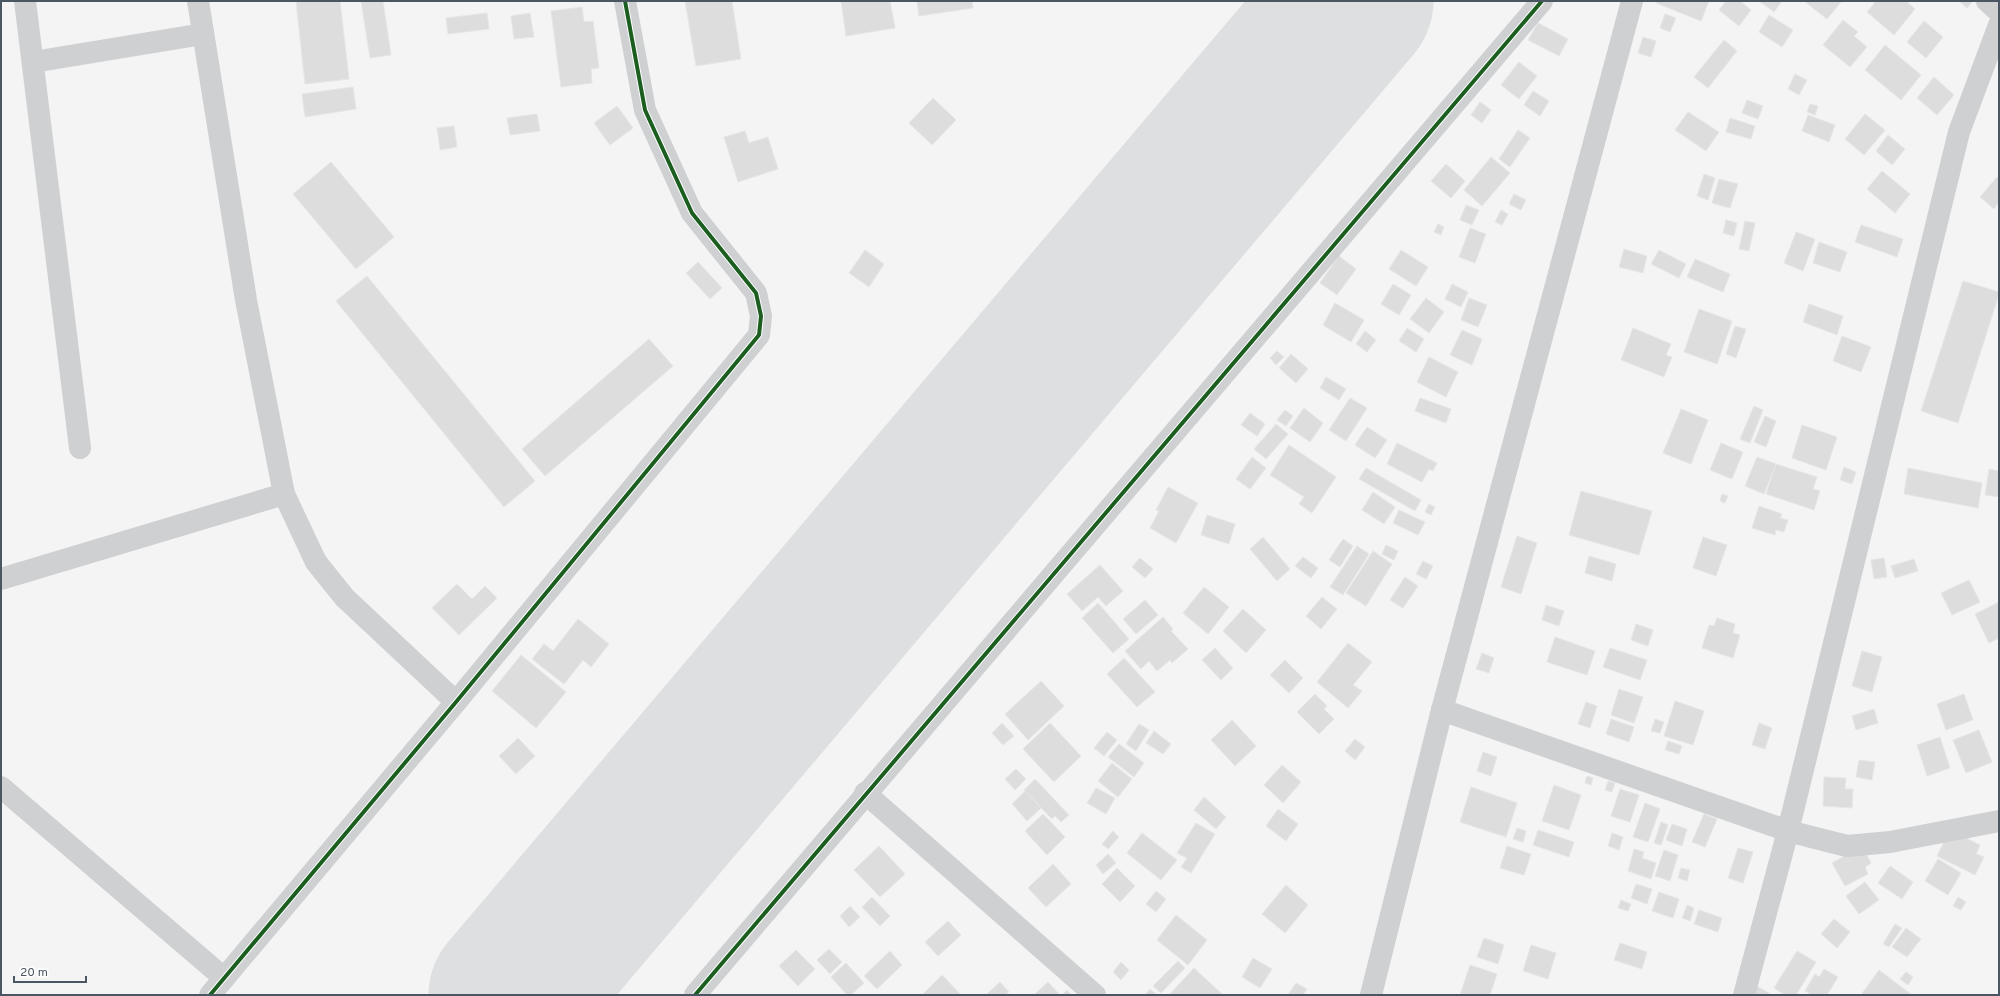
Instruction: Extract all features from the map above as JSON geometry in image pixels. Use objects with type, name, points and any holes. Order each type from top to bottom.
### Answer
[{"type":"street","points":[[25,1],[34,62],[80,448]]},
{"type":"street","points":[[198,1],[202,34],[246,300],[284,494],[316,562],[345,598],[456,702]]},
{"type":"street","points":[[210,995],[456,702],[759,335],[761,316],[756,293],[692,213],[645,110],[625,1]]},
{"type":"street","points":[[696,995],[865,793],[1542,1]]},
{"type":"street","points":[[1371,995],[1442,710],[1632,1]]},
{"type":"street","points":[[1987,1],[1999,12]]},
{"type":"street","points":[[1744,995],[1788,831],[1959,132],[1999,25]]},
{"type":"street","points":[[34,62],[202,34]]},
{"type":"street","points":[[1,579],[284,494]]},
{"type":"street","points":[[1442,710],[1788,831],[1847,846],[1890,842],[1999,821]]},
{"type":"street","points":[[1,787],[224,978]]},
{"type":"street","points":[[865,793],[1095,995]]},
{"type":"building","points":[[296,1],[340,1],[349,79],[305,84]]},
{"type":"building","points":[[361,1],[383,1],[391,55],[370,58]]},
{"type":"building","points":[[685,1],[732,1],[741,59],[696,66]]},
{"type":"building","points":[[841,1],[890,1],[895,28],[846,36]]},
{"type":"building","points":[[917,1],[972,1],[973,8],[919,16]]},
{"type":"building","points":[[1657,1],[1709,1],[1701,21],[1656,3]]},
{"type":"building","points":[[1726,1],[1740,1],[1751,10],[1739,26],[1719,10]]},
{"type":"building","points":[[1759,1],[1782,1],[1774,12]]},
{"type":"building","points":[[1804,1],[1842,1],[1827,19]]},
{"type":"building","points":[[1876,1],[1906,1],[1915,9],[1894,35],[1867,12]]},
{"type":"building","points":[[1962,1],[1972,2],[1967,8],[1961,3]]},
{"type":"building","points":[[582,7],[584,22],[593,21],[599,68],[591,69],[592,83],[561,87],[551,11]]},
{"type":"building","points":[[487,13],[489,29],[448,34],[446,18]]},
{"type":"building","points":[[530,13],[534,37],[514,39],[511,16]]},
{"type":"building","points":[[1665,14],[1676,18],[1670,32],[1660,28]]},
{"type":"building","points":[[1769,15],[1793,30],[1782,47],[1759,32]]},
{"type":"building","points":[[1843,20],[1858,32],[1854,36],[1867,47],[1850,67],[1823,45]]},
{"type":"building","points":[[1924,21],[1943,37],[1926,58],[1907,42]]},
{"type":"building","points":[[1538,23],[1568,39],[1559,56],[1528,40]]},
{"type":"building","points":[[1643,37],[1656,41],[1651,57],[1638,53]]},
{"type":"building","points":[[1724,40],[1737,51],[1708,88],[1694,77]]},
{"type":"building","points":[[1885,45],[1921,75],[1901,100],[1865,70]]},
{"type":"building","points":[[1519,62],[1537,76],[1519,99],[1501,85]]},
{"type":"building","points":[[1795,74],[1807,80],[1799,95],[1788,89]]},
{"type":"building","points":[[1934,77],[1954,95],[1937,115],[1917,98]]},
{"type":"building","points":[[353,87],[356,109],[305,117],[302,94]]},
{"type":"building","points":[[1533,91],[1549,101],[1540,116],[1524,105]]},
{"type":"building","points":[[933,98],[956,120],[932,145],[909,123]]},
{"type":"building","points":[[1747,100],[1763,106],[1758,119],[1742,113]]},
{"type":"building","points":[[1480,102],[1491,110],[1482,123],[1471,115]]},
{"type":"building","points":[[1810,104],[1818,106],[1815,115],[1807,112]]},
{"type":"building","points":[[617,106],[633,128],[610,145],[594,123]]},
{"type":"building","points":[[1688,112],[1719,132],[1706,151],[1675,130]]},
{"type":"building","points":[[537,114],[540,131],[510,135],[507,118]]},
{"type":"building","points":[[1865,114],[1885,130],[1864,155],[1845,139]]},
{"type":"building","points":[[1808,115],[1835,125],[1829,142],[1802,131]]},
{"type":"building","points":[[1730,118],[1755,126],[1751,139],[1726,132]]},
{"type":"building","points":[[454,126],[457,147],[440,150],[437,128]]},
{"type":"building","points":[[1518,130],[1530,138],[1510,167],[1499,159]]},
{"type":"building","points":[[745,131],[749,143],[768,137],[778,169],[738,182],[724,137]]},
{"type":"building","points":[[1888,135],[1905,149],[1892,165],[1876,151]]},
{"type":"building","points":[[1491,157],[1510,173],[1482,206],[1464,190]]},
{"type":"building","points":[[331,162],[394,237],[356,269],[293,194]]},
{"type":"building","points":[[1446,164],[1465,181],[1451,198],[1431,181]]},
{"type":"building","points":[[1882,171],[1910,194],[1895,213],[1867,189]]},
{"type":"building","points":[[1704,174],[1715,178],[1708,200],[1697,196]]},
{"type":"building","points":[[1997,177],[1999,178],[1999,202],[1994,209],[1980,197]]},
{"type":"building","points":[[1719,179],[1738,184],[1730,208],[1712,203]]},
{"type":"building","points":[[1514,194],[1526,200],[1521,210],[1509,204]]},
{"type":"building","points":[[1466,205],[1479,210],[1472,225],[1460,220]]},
{"type":"building","points":[[1501,210],[1508,214],[1502,225],[1495,222]]},
{"type":"building","points":[[1726,220],[1737,223],[1734,236],[1723,233]]},
{"type":"building","points":[[1745,221],[1755,223],[1749,251],[1739,249]]},
{"type":"building","points":[[1438,224],[1444,227],[1441,235],[1434,232]]},
{"type":"building","points":[[1861,225],[1903,239],[1897,257],[1855,242]]},
{"type":"building","points":[[1470,228],[1486,234],[1475,263],[1459,257]]},
{"type":"building","points":[[1796,232],[1815,239],[1803,271],[1784,263]]},
{"type":"building","points":[[1819,242],[1847,252],[1840,272],[1813,263]]},
{"type":"building","points":[[1624,249],[1647,256],[1643,273],[1619,267]]},
{"type":"building","points":[[865,250],[884,264],[869,287],[849,273]]},
{"type":"building","points":[[1401,250],[1428,267],[1416,286],[1389,269]]},
{"type":"building","points":[[1659,250],[1686,264],[1679,278],[1651,264]]},
{"type":"building","points":[[1339,256],[1356,269],[1337,295],[1320,283]]},
{"type":"building","points":[[1695,259],[1730,274],[1723,292],[1687,277]]},
{"type":"building","points":[[698,262],[722,288],[710,299],[686,273]]},
{"type":"building","points":[[367,276],[535,481],[504,507],[336,301]]},
{"type":"building","points":[[1963,281],[1999,292],[1999,294],[1958,423],[1921,411]]},
{"type":"building","points":[[1393,284],[1411,295],[1399,315],[1381,304]]},
{"type":"building","points":[[1452,284],[1468,292],[1461,307],[1445,299]]},
{"type":"building","points":[[1426,298],[1444,312],[1429,333],[1410,319]]},
{"type":"building","points":[[1469,298],[1487,305],[1478,327],[1461,320]]},
{"type":"building","points":[[1335,303],[1364,320],[1351,342],[1323,325]]},
{"type":"building","points":[[1809,304],[1843,316],[1837,335],[1803,322]]},
{"type":"building","points":[[1699,309],[1732,321],[1717,364],[1684,352]]},
{"type":"building","points":[[1735,326],[1746,329],[1736,358],[1726,354]]},
{"type":"building","points":[[1407,328],[1424,339],[1416,352],[1399,341]]},
{"type":"building","points":[[1633,328],[1671,344],[1666,355],[1672,357],[1664,377],[1621,360]]},
{"type":"building","points":[[1462,330],[1482,339],[1472,365],[1450,355]]},
{"type":"building","points":[[1365,331],[1376,340],[1367,352],[1356,344]]},
{"type":"building","points":[[1842,336],[1871,347],[1861,372],[1833,361]]},
{"type":"building","points":[[649,339],[673,366],[545,476],[522,449]]},
{"type":"building","points":[[1277,351],[1284,357],[1276,365],[1270,358]]},
{"type":"building","points":[[1291,354],[1308,369],[1296,383],[1279,368]]},
{"type":"building","points":[[1429,357],[1458,372],[1446,397],[1417,382]]},
{"type":"building","points":[[1326,377],[1346,389],[1339,400],[1320,388]]},
{"type":"building","points":[[1350,398],[1367,408],[1346,441],[1329,430]]},
{"type":"building","points":[[1420,398],[1451,409],[1446,423],[1415,411]]},
{"type":"building","points":[[1754,406],[1763,410],[1750,443],[1740,439]]},
{"type":"building","points":[[1304,408],[1323,423],[1310,442],[1290,428]]},
{"type":"building","points":[[1681,409],[1708,420],[1691,464],[1663,453]]},
{"type":"building","points":[[1285,410],[1293,416],[1286,426],[1277,420]]},
{"type":"building","points":[[1250,413],[1265,424],[1257,436],[1241,425]]},
{"type":"building","points":[[1765,416],[1776,421],[1766,447],[1754,442]]},
{"type":"building","points":[[1276,424],[1288,434],[1266,459],[1254,449]]},
{"type":"building","points":[[1802,425],[1837,437],[1826,470],[1792,458]]},
{"type":"building","points":[[1367,427],[1387,440],[1375,458],[1355,445]]},
{"type":"building","points":[[1397,443],[1437,463],[1433,471],[1429,469],[1422,482],[1387,464]]},
{"type":"building","points":[[1721,443],[1743,452],[1732,479],[1710,470]]},
{"type":"building","points":[[1289,445],[1336,477],[1312,513],[1299,504],[1304,497],[1270,475]]},
{"type":"building","points":[[1252,457],[1266,468],[1250,489],[1236,479]]},
{"type":"building","points":[[1757,457],[1776,464],[1764,494],[1745,486]]},
{"type":"building","points":[[1776,464],[1817,477],[1813,489],[1820,491],[1814,510],[1766,494]]},
{"type":"building","points":[[1844,467],[1856,472],[1852,484],[1840,480]]},
{"type":"building","points":[[1366,468],[1421,500],[1415,511],[1359,479]]},
{"type":"building","points":[[1908,468],[1982,483],[1978,508],[1904,494]]},
{"type":"building","points":[[1989,469],[1999,471],[1999,497],[1985,495]]},
{"type":"building","points":[[1168,487],[1198,503],[1176,543],[1150,528],[1159,511],[1156,510]]},
{"type":"building","points":[[1581,491],[1652,511],[1639,555],[1569,535]]},
{"type":"building","points":[[1373,492],[1395,507],[1384,524],[1362,510]]},
{"type":"building","points":[[1722,494],[1728,496],[1725,503],[1720,501]]},
{"type":"building","points":[[1429,504],[1435,507],[1431,515],[1425,512]]},
{"type":"building","points":[[1759,506],[1782,514],[1780,518],[1788,520],[1784,532],[1776,530],[1775,535],[1752,528]]},
{"type":"building","points":[[1399,510],[1425,522],[1418,535],[1393,523]]},
{"type":"building","points":[[1207,515],[1235,524],[1229,544],[1201,535]]},
{"type":"building","points":[[1517,536],[1537,543],[1521,594],[1501,587]]},
{"type":"building","points":[[1263,537],[1290,569],[1277,581],[1250,549]]},
{"type":"building","points":[[1703,537],[1727,545],[1716,576],[1693,568]]},
{"type":"building","points":[[1343,539],[1353,546],[1340,567],[1329,560]]},
{"type":"building","points":[[1386,545],[1398,551],[1394,560],[1382,554]]},
{"type":"building","points":[[1357,546],[1369,554],[1343,595],[1330,587]]},
{"type":"building","points":[[1373,551],[1392,564],[1366,606],[1346,593]]},
{"type":"building","points":[[1589,556],[1616,564],[1612,581],[1585,573]]},
{"type":"building","points":[[1303,557],[1318,568],[1311,578],[1295,566]]},
{"type":"building","points":[[1140,558],[1153,569],[1145,578],[1132,567]]},
{"type":"building","points":[[1884,558],[1887,577],[1874,579],[1871,560]]},
{"type":"building","points":[[1914,559],[1918,571],[1895,578],[1891,566]]},
{"type":"building","points":[[1423,561],[1433,566],[1426,579],[1416,574]]},
{"type":"building","points":[[1100,565],[1123,591],[1106,606],[1098,597],[1082,611],[1067,594]]},
{"type":"building","points":[[1405,577],[1418,586],[1403,608],[1390,600]]},
{"type":"building","points":[[1969,580],[1980,602],[1952,615],[1941,593]]},
{"type":"building","points":[[457,584],[472,599],[485,586],[497,598],[459,635],[432,608]]},
{"type":"building","points":[[1204,587],[1229,607],[1208,634],[1183,613]]},
{"type":"building","points":[[1322,597],[1337,609],[1321,629],[1306,616]]},
{"type":"building","points":[[1145,600],[1158,615],[1136,634],[1123,619]]},
{"type":"building","points":[[1999,602],[1999,638],[1989,643],[1975,614]]},
{"type":"building","points":[[1098,603],[1129,639],[1113,653],[1082,618]]},
{"type":"building","points":[[1546,605],[1564,611],[1559,626],[1542,620]]},
{"type":"building","points":[[1243,609],[1266,630],[1246,653],[1223,631]]},
{"type":"building","points":[[1163,617],[1173,629],[1171,631],[1188,649],[1172,663],[1170,660],[1157,671],[1149,661],[1141,669],[1125,651]]},
{"type":"building","points":[[1717,618],[1735,624],[1733,633],[1740,635],[1733,658],[1702,648],[1709,625],[1714,626]]},
{"type":"building","points":[[578,619],[609,644],[591,667],[583,660],[564,684],[532,659],[544,644],[553,651]]},
{"type":"building","points":[[1636,624],[1653,630],[1648,646],[1631,640]]},
{"type":"building","points":[[1555,637],[1595,651],[1587,675],[1547,662]]},
{"type":"building","points":[[1348,643],[1372,662],[1353,685],[1362,691],[1348,708],[1317,682]]},
{"type":"building","points":[[1215,648],[1233,668],[1221,680],[1202,660]]},
{"type":"building","points":[[1610,648],[1647,660],[1640,680],[1603,667]]},
{"type":"building","points":[[1862,651],[1882,657],[1872,692],[1852,686]]},
{"type":"building","points":[[1482,653],[1494,658],[1489,673],[1476,669]]},
{"type":"building","points":[[521,655],[566,692],[536,728],[492,691]]},
{"type":"building","points":[[1124,658],[1155,692],[1137,707],[1107,674]]},
{"type":"building","points":[[1285,660],[1303,678],[1289,693],[1270,675]]},
{"type":"building","points":[[1041,681],[1064,706],[1028,740],[1005,714]]},
{"type":"building","points":[[1619,689],[1643,697],[1634,723],[1611,715]]},
{"type":"building","points":[[1315,694],[1327,706],[1324,709],[1334,719],[1319,734],[1297,712]]},
{"type":"building","points":[[1964,694],[1973,720],[1946,730],[1937,704]]},
{"type":"building","points":[[1675,701],[1704,711],[1693,745],[1664,736]]},
{"type":"building","points":[[1586,702],[1597,706],[1590,728],[1578,724]]},
{"type":"building","points":[[1874,709],[1878,723],[1856,730],[1852,716]]},
{"type":"building","points":[[1611,719],[1634,727],[1629,742],[1606,734]]},
{"type":"building","points":[[1655,719],[1664,722],[1660,733],[1651,731]]},
{"type":"building","points":[[1232,720],[1256,746],[1235,766],[1211,740]]},
{"type":"building","points":[[1002,723],[1014,736],[1003,745],[992,733]]},
{"type":"building","points":[[1050,723],[1081,756],[1054,782],[1023,749]]},
{"type":"building","points":[[1759,723],[1772,728],[1765,749],[1752,745]]},
{"type":"building","points":[[1139,724],[1149,730],[1136,751],[1126,744]]},
{"type":"building","points":[[1979,730],[1992,762],[1966,773],[1953,740]]},
{"type":"building","points":[[1154,731],[1171,744],[1163,754],[1146,743]]},
{"type":"building","points":[[1107,732],[1117,740],[1104,756],[1094,748]]},
{"type":"building","points":[[1940,737],[1950,768],[1927,776],[1917,745]]},
{"type":"building","points":[[518,738],[535,756],[516,774],[499,756]]},
{"type":"building","points":[[1355,739],[1365,747],[1355,760],[1345,751]]},
{"type":"building","points":[[1668,741],[1682,746],[1679,754],[1665,750]]},
{"type":"building","points":[[1119,744],[1144,763],[1134,777],[1108,757]]},
{"type":"building","points":[[1483,752],[1497,757],[1491,776],[1477,771]]},
{"type":"building","points":[[1859,760],[1875,762],[1872,780],[1856,777]]},
{"type":"building","points":[[1112,763],[1132,779],[1118,797],[1098,781]]},
{"type":"building","points":[[1282,765],[1301,782],[1283,803],[1264,785]]},
{"type":"building","points":[[1016,769],[1026,779],[1015,790],[1005,779]]},
{"type":"building","points":[[1587,776],[1593,778],[1591,785],[1585,783]]},
{"type":"building","points":[[1824,777],[1846,778],[1845,789],[1853,789],[1852,808],[1823,806]]},
{"type":"building","points":[[1035,779],[1069,815],[1061,822],[1055,816],[1052,819],[1024,790]]},
{"type":"building","points":[[1608,781],[1615,783],[1612,792],[1605,790]]},
{"type":"building","points":[[1554,785],[1581,795],[1569,830],[1542,821]]},
{"type":"building","points":[[1471,787],[1517,803],[1506,837],[1460,822]]},
{"type":"building","points":[[1096,788],[1115,798],[1106,814],[1087,803]]},
{"type":"building","points":[[1620,789],[1639,795],[1630,822],[1611,816]]},
{"type":"building","points":[[1025,791],[1041,808],[1027,821],[1012,804]]},
{"type":"building","points":[[1204,797],[1226,817],[1216,829],[1194,810]]},
{"type":"building","points":[[1645,803],[1660,809],[1648,842],[1633,837]]},
{"type":"building","points":[[1278,809],[1298,824],[1286,841],[1266,826]]},
{"type":"building","points":[[1043,814],[1065,837],[1047,855],[1025,831]]},
{"type":"building","points":[[1704,814],[1717,819],[1705,847],[1692,842]]},
{"type":"building","points":[[1661,822],[1668,825],[1661,845],[1654,843]]},
{"type":"building","points":[[1196,823],[1215,834],[1191,873],[1181,867],[1187,858],[1177,853]]},
{"type":"building","points":[[1672,824],[1687,829],[1682,846],[1666,840]]},
{"type":"building","points":[[1517,828],[1526,831],[1523,842],[1513,839]]},
{"type":"building","points":[[1538,830],[1574,842],[1569,857],[1533,845]]},
{"type":"building","points":[[1950,830],[1980,845],[1976,854],[1984,857],[1975,875],[1937,856]]},
{"type":"building","points":[[1113,831],[1119,837],[1108,849],[1102,844]]},
{"type":"building","points":[[1142,833],[1177,860],[1161,880],[1127,853]]},
{"type":"building","points":[[1612,833],[1623,837],[1619,850],[1608,846]]},
{"type":"building","points":[[879,846],[905,874],[880,897],[854,870]]},
{"type":"building","points":[[1507,846],[1531,854],[1524,875],[1500,868]]},
{"type":"building","points":[[1862,846],[1871,863],[1865,867],[1868,874],[1845,886],[1832,863]]},
{"type":"building","points":[[1738,848],[1753,852],[1743,883],[1728,878]]},
{"type":"building","points":[[1634,849],[1644,852],[1642,858],[1656,863],[1651,879],[1628,871]]},
{"type":"building","points":[[1664,850],[1678,855],[1670,881],[1655,876]]},
{"type":"building","points":[[1108,854],[1116,863],[1103,874],[1096,865]]},
{"type":"building","points":[[1938,859],[1961,873],[1948,895],[1925,881]]},
{"type":"building","points":[[1053,864],[1071,884],[1046,907],[1028,888]]},
{"type":"building","points":[[1890,866],[1913,882],[1902,899],[1878,883]]},
{"type":"building","points":[[1117,868],[1135,886],[1120,902],[1102,884]]},
{"type":"building","points":[[1681,868],[1690,870],[1687,881],[1678,878]]},
{"type":"building","points":[[1865,882],[1879,900],[1859,914],[1846,896]]},
{"type":"building","points":[[1636,884],[1652,889],[1647,904],[1631,898]]},
{"type":"building","points":[[1286,885],[1308,905],[1285,933],[1262,914]]},
{"type":"building","points":[[1156,891],[1166,899],[1156,912],[1146,904]]},
{"type":"building","points":[[1659,892],[1679,899],[1673,918],[1652,911]]},
{"type":"building","points":[[872,897],[890,916],[880,926],[862,907]]},
{"type":"building","points":[[1958,897],[1966,902],[1961,910],[1953,906]]},
{"type":"building","points":[[1621,900],[1631,904],[1628,911],[1618,908]]},
{"type":"building","points":[[1687,905],[1694,908],[1690,921],[1682,918]]},
{"type":"building","points":[[850,906],[860,917],[849,927],[840,916]]},
{"type":"building","points":[[1699,910],[1722,918],[1718,932],[1694,924]]},
{"type":"building","points":[[1176,915],[1207,940],[1188,965],[1157,940]]},
{"type":"building","points":[[1834,919],[1850,932],[1837,948],[1821,934]]},
{"type":"building","points":[[948,921],[961,935],[938,956],[925,942]]},
{"type":"building","points":[[1895,924],[1902,928],[1889,947],[1883,944]]},
{"type":"building","points":[[1906,928],[1921,939],[1907,957],[1892,947]]},
{"type":"building","points":[[1484,938],[1504,945],[1498,964],[1477,957]]},
{"type":"building","points":[[1620,943],[1647,952],[1642,969],[1614,960]]},
{"type":"building","points":[[1531,945],[1556,953],[1548,979],[1523,971]]},
{"type":"building","points":[[829,949],[842,962],[830,974],[817,960]]},
{"type":"building","points":[[796,950],[815,969],[798,986],[779,966]]},
{"type":"building","points":[[890,951],[902,965],[877,989],[864,976]]},
{"type":"building","points":[[1797,951],[1816,962],[1796,995],[1785,995],[1774,988]]},
{"type":"building","points":[[1253,958],[1272,969],[1260,988],[1242,977]]},
{"type":"building","points":[[1178,961],[1185,968],[1161,993],[1153,986]]},
{"type":"building","points":[[1121,962],[1129,970],[1121,980],[1113,972]]},
{"type":"building","points":[[846,963],[864,983],[851,995],[847,995],[831,977]]},
{"type":"building","points":[[1470,965],[1497,974],[1490,995],[1460,995]]},
{"type":"building","points":[[1194,968],[1223,995],[1169,995]]},
{"type":"building","points":[[1824,969],[1838,977],[1827,995],[1808,995],[1809,993],[1805,991],[1815,974],[1819,977]]},
{"type":"building","points":[[1879,970],[1912,995],[1861,995]]},
{"type":"building","points":[[1906,972],[1913,977],[1908,985],[1900,979]]},
{"type":"building","points":[[942,975],[961,995],[922,995]]},
{"type":"building","points":[[1000,982],[1009,992],[1005,995],[986,995]]},
{"type":"building","points":[[1048,982],[1060,995],[1034,995]]},
{"type":"building","points":[[1296,983],[1307,989],[1303,995],[1288,995]]},
{"type":"building","points":[[1757,986],[1772,995],[1751,995]]},
{"type":"building","points":[[1150,989],[1157,995],[1145,995]]},
{"type":"building","points":[[1067,990],[1071,995],[1062,995]]},
{"type":"runway","points":[[510,995],[1352,1]]},
{"type":"cycle path","points":[[210,995],[456,702],[759,335],[761,316],[756,293],[692,213],[645,110],[625,1]]},
{"type":"cycle path","points":[[695,995],[1542,1]]}]
